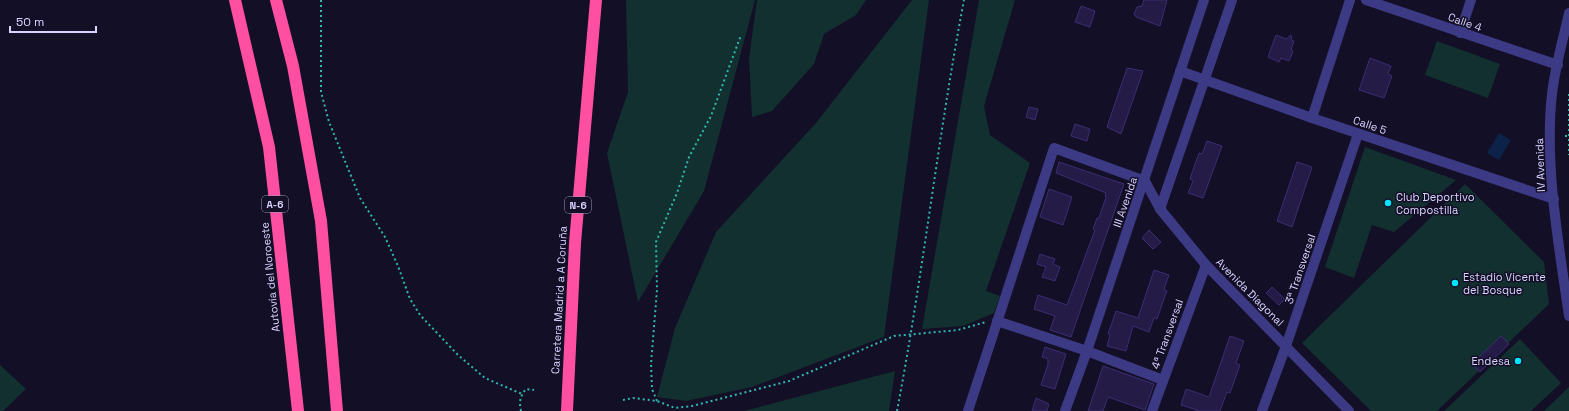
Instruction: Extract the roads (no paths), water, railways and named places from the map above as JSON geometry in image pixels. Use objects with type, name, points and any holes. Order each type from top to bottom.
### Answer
[{"type":"highway","name":"Autovía del Noroeste","points":[[234,0],[269,147],[298,411]]},
{"type":"highway","points":[[276,0],[293,66],[321,221],[337,411]]},
{"type":"highway","name":"Carretera Madrid a A Coruña","points":[[567,411],[575,243],[596,0]]},
{"type":"street","name":"III Avenida","points":[[1065,411],[1145,181],[1204,0]]},
{"type":"street","points":[[1160,209],[1232,0]]},
{"type":"street","points":[[1312,118],[1350,0]]},
{"type":"street","name":"Calle 4","points":[[1366,0],[1558,65]]},
{"type":"street","points":[[1460,33],[1471,0]]},
{"type":"street","name":"IV Avenida","points":[[1569,13],[1552,96],[1551,156],[1554,199],[1569,316]]},
{"type":"street","name":"Calle 5","points":[[1180,71],[1358,134],[1554,199]]},
{"type":"street","name":"3ª Transversal","points":[[1262,411],[1286,346],[1358,134]]},
{"type":"street","points":[[968,411],[1054,148],[1145,181]]},
{"type":"street","name":"Avenida Diagonal","points":[[1145,181],[1160,209],[1206,265],[1349,411]]},
{"type":"street","name":"4ª Transversal","points":[[1152,411],[1206,265]]},
{"type":"street","points":[[998,319],[1163,380]]},
{"type":"water","points":[[1499,133],[1511,140],[1499,160],[1487,153]]},
{"type":"place","name":"Club Deportivo Compostilla","points":[[1388,203]]},
{"type":"place","name":"Estadio Vicente del Bosque","points":[[1455,283]]},
{"type":"place","name":"Endesa","points":[[1518,361]]}]
